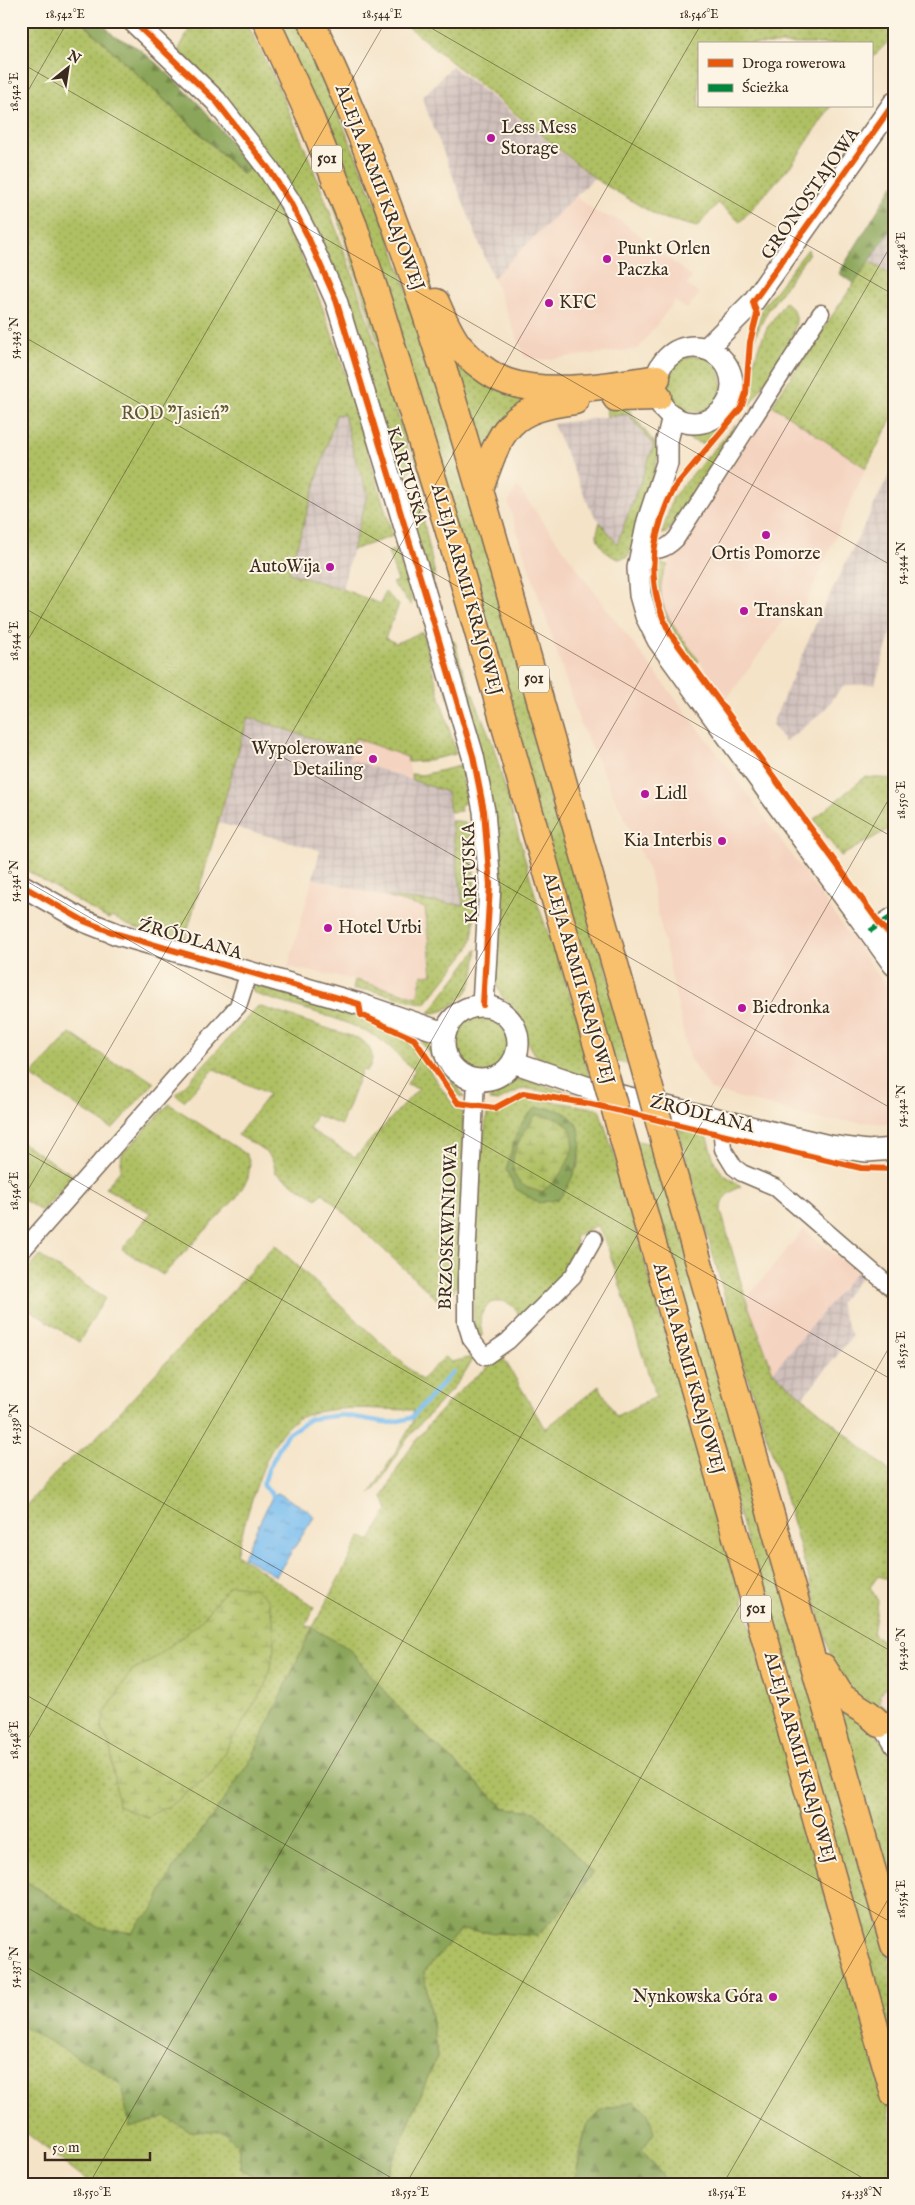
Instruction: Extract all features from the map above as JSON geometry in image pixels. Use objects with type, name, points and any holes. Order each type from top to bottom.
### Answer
[{"type":"main road","name":"ALEJA ARMII KRAJOWEJ","points":[[311,21],[354,118],[401,239],[480,489],[894,1945]]},
{"type":"main road","name":"ALEJA ARMII KRAJOWEJ","points":[[267,25],[310,118],[354,226],[451,537],[894,2094]]},
{"type":"main road","points":[[401,239],[458,344],[474,361],[507,382],[541,389],[567,388],[670,403]]},
{"type":"main road","points":[[480,489],[494,449],[508,426],[531,410],[551,404],[577,401],[670,403]]},
{"type":"main road","points":[[804,1629],[838,1692],[846,1701],[869,1714],[880,1724]]},
{"type":"street","name":"KARTUSKA","points":[[133,21],[216,101],[258,154],[294,210],[321,264],[336,300],[473,756],[484,811],[490,885],[483,1005]]},
{"type":"street","name":"GRONOSTAJOWA","points":[[715,355],[894,103]]},
{"type":"street","points":[[641,549],[667,548],[676,539],[821,312]]},
{"type":"street","points":[[670,403],[703,422],[722,411],[728,402],[732,381],[715,355],[687,348],[678,351],[664,362],[670,403],[680,445],[667,462],[641,549],[638,568],[640,595],[646,616],[658,640],[894,965]]},
{"type":"street","name":"ŹRÓDLANA","points":[[21,885],[84,921],[117,934],[359,1004],[444,1033]]},
{"type":"street","points":[[870,931],[894,915]]},
{"type":"street","points":[[21,1252],[238,1006],[249,972]]},
{"type":"street","points":[[483,1005],[501,1011],[514,1025],[518,1043],[513,1062],[498,1076],[476,1080],[457,1072],[450,1064],[445,1054],[444,1033],[455,1016],[463,1010],[483,1005]]},
{"type":"street","name":"ŹRÓDLANA","points":[[513,1062],[592,1089],[829,1146],[866,1151],[894,1149]]},
{"type":"street","name":"BRZOSKWINIOWA","points":[[476,1080],[466,1280],[466,1322],[471,1339],[485,1357],[508,1341],[573,1276],[594,1239]]},
{"type":"street","points":[[726,1121],[722,1136],[723,1149],[734,1166],[742,1173],[775,1187],[894,1290]]},
{"type":"street","points":[[880,1724],[894,1747]]},
{"type":"shaded area","name":"Less Mess Storage","points":[[452,66],[594,178],[493,278],[422,98]]},
{"type":"shaded area","points":[[576,196],[597,213],[620,220],[692,277],[687,285],[699,294],[687,309],[675,301],[638,349],[541,360],[525,357],[493,278]]},
{"type":"shaded area","points":[[894,225],[894,277],[869,261]]},
{"type":"shaded area","points":[[772,405],[866,468],[805,605],[785,618],[727,699],[667,616],[659,592],[666,568]]},
{"type":"shaded area","points":[[344,414],[355,458],[368,493],[342,589],[289,573],[336,415]]},
{"type":"shaded area","points":[[628,414],[654,445],[617,544],[591,510],[553,424]]},
{"type":"shaded area","points":[[894,465],[894,623],[875,684],[846,685],[823,712],[785,742],[772,724],[817,621]]},
{"type":"shaded area","points":[[517,486],[612,616],[728,767],[894,997],[894,1124],[823,1120],[711,1090],[689,1058],[649,871],[580,723],[508,503]]},
{"type":"shaded area","points":[[248,717],[351,751],[349,759],[447,792],[464,905],[386,897],[313,878],[320,850],[219,823]]},
{"type":"shaded area","points":[[355,738],[407,757],[412,780],[348,759]]},
{"type":"shaded area","points":[[313,878],[425,907],[432,974],[417,997],[356,980],[288,967]]},
{"type":"shaded area","points":[[804,1229],[856,1272],[773,1372],[746,1299]]},
{"type":"shaded area","points":[[856,1272],[861,1277],[839,1304],[852,1337],[803,1397],[773,1372]]},
{"type":"shaded area","points":[[894,1679],[894,1719],[871,1701]]},
{"type":"green space","name":"ROD \"Jasień\"","points":[[21,21],[81,21],[242,174],[248,170],[249,164],[276,206],[318,296],[351,392],[393,536],[352,550],[368,493],[355,458],[344,414],[336,415],[289,573],[342,589],[381,604],[385,592],[399,605],[385,638],[396,643],[422,632],[456,754],[424,761],[408,762],[407,757],[355,738],[351,751],[248,717],[184,943],[127,925],[113,917],[108,919],[21,867]]},
{"type":"green space","points":[[81,21],[100,21],[113,35],[138,48],[162,68],[201,106],[249,164],[248,170],[243,174]]},
{"type":"green space","points":[[190,21],[246,21],[297,129],[340,239],[360,296],[413,466],[407,477],[411,500],[421,508],[435,575],[432,581],[449,639],[455,642],[461,665],[493,745],[538,905],[573,1003],[587,1052],[583,1053],[590,1079],[564,1071],[538,1057],[528,1043],[520,1018],[498,989],[496,983],[497,876],[331,265],[178,51],[188,32]]},
{"type":"green space","points":[[274,21],[300,21],[387,231],[442,395],[634,1065],[611,1061]]},
{"type":"green space","points":[[401,21],[894,21],[894,36],[872,58],[872,42],[698,42],[698,108],[830,108],[793,163],[740,222],[718,203],[697,227],[659,217],[597,180]]},
{"type":"green space","points":[[894,184],[894,225],[854,284],[839,273]]},
{"type":"green space","points":[[808,249],[809,253],[767,312],[752,343],[763,307]]},
{"type":"green space","points":[[869,261],[894,277],[894,414],[866,468],[772,405]]},
{"type":"green space","points":[[785,302],[796,315],[794,330],[776,366],[748,407],[753,389],[754,362],[759,346],[767,328]]},
{"type":"green space","points":[[449,347],[540,400],[482,458]]},
{"type":"green space","points":[[736,352],[741,357],[742,369],[739,394],[732,412],[705,445],[689,439],[702,428],[723,417],[734,405],[739,388],[735,362]]},
{"type":"green space","points":[[688,356],[700,356],[710,360],[718,368],[722,384],[718,400],[710,408],[700,412],[688,412],[678,408],[670,400],[666,390],[666,378],[670,368],[678,360]]},
{"type":"green space","points":[[606,404],[628,409],[653,441],[661,446],[630,553],[627,557],[619,559],[608,553],[599,542],[597,535],[600,522],[617,544],[654,445],[628,414],[607,417]]},
{"type":"green space","points":[[736,424],[727,441],[669,529],[666,533],[662,534],[673,497]]},
{"type":"green space","points":[[397,549],[412,601],[411,605],[392,583],[398,581],[388,552]]},
{"type":"green space","points":[[656,563],[668,565],[662,579],[661,592],[663,604],[675,628],[699,661],[696,664],[679,640],[667,618],[659,594]]},
{"type":"green space","points":[[460,766],[467,801],[460,806],[461,811],[450,812],[447,792],[412,780],[411,774],[422,775]]},
{"type":"green space","points":[[865,777],[894,779],[894,826],[841,856],[814,819]]},
{"type":"green space","points":[[451,821],[459,821],[470,825],[475,908],[472,940],[468,950],[425,1004],[369,990],[353,990],[355,980],[417,997],[422,975],[432,974],[425,908],[386,897],[463,905]]},
{"type":"green space","points":[[477,949],[473,980],[466,992],[448,1008],[439,1012],[429,1013]]},
{"type":"green space","points":[[255,985],[350,1013],[407,1039],[456,1109],[463,1111],[460,1281],[443,1305],[323,1193],[317,1199],[275,1172],[274,1165],[268,1154],[238,1135],[269,1094],[214,1069],[184,1101],[176,1095],[258,1006],[360,1039],[370,1049],[372,1058],[370,1067],[367,1071],[362,1070],[341,1125],[316,1115],[309,1129],[355,1157],[419,1088],[407,1084],[415,1070],[378,1038],[335,1019],[258,995],[253,992],[252,988]]},
{"type":"green space","points":[[475,1012],[487,1012],[503,1021],[510,1031],[512,1043],[510,1055],[503,1065],[487,1074],[475,1074],[464,1069],[455,1060],[450,1049],[450,1037],[455,1026],[464,1017]]},
{"type":"green space","points":[[70,1033],[114,1063],[132,1068],[154,1083],[112,1129],[31,1076]]},
{"type":"green space","points":[[421,1037],[429,1044],[442,1070],[464,1098],[459,1096],[422,1043]]},
{"type":"green space","points":[[515,1080],[524,1080],[596,1100],[523,1088],[498,1101],[489,1100],[499,1086]]},
{"type":"green space","points":[[524,1097],[599,1109],[616,1160],[722,1536],[728,1546],[894,2130],[894,2184],[665,2184],[664,2178],[642,2150],[586,2126],[574,2184],[379,2184],[386,2177],[437,2056],[424,1972],[460,1930],[537,1936],[536,1811],[505,1808],[481,1787],[223,2131],[239,2147],[241,2169],[267,2184],[92,2184],[21,2129],[21,1511],[62,1466],[91,1443],[275,1245],[421,1380],[445,1357],[452,1362],[472,1357],[469,1366],[462,1376],[443,1400],[412,1433],[370,1494],[413,1423],[413,1410],[355,1408],[312,1413],[299,1418],[287,1427],[276,1441],[259,1479],[236,1554],[314,1607],[306,1626],[313,1627],[361,1536],[370,1541],[388,1510],[383,1497],[407,1453],[450,1400],[489,1366],[503,1357],[545,1429],[599,1386],[616,1416],[656,1397],[609,1251],[598,1226],[575,1237],[578,1253],[577,1259],[522,1322],[515,1309],[510,1305],[505,1302],[493,1302],[482,1313],[480,1322],[482,1336],[478,1336],[474,1323],[473,1273],[478,1177],[487,1114],[495,1113]],"holes":[[[579,1135],[579,1163],[559,1199]]]},
{"type":"green space","points":[[169,1104],[246,1154],[250,1163],[248,1178],[236,1198],[163,1275],[122,1249],[151,1213],[105,1188],[120,1171],[122,1154]]},
{"type":"green space","points":[[536,1108],[556,1110],[569,1116],[577,1127],[580,1140],[575,1170],[559,1199],[539,1203],[516,1189],[506,1170],[513,1144],[520,1128],[524,1120]]},
{"type":"green space","points":[[536,1115],[552,1117],[566,1124],[571,1132],[573,1141],[572,1151],[562,1171],[541,1192],[521,1184],[517,1179],[513,1163],[514,1154],[521,1137]]},
{"type":"green space","points":[[678,1129],[706,1135],[715,1163],[723,1174],[741,1186],[724,1199],[721,1211],[745,1297],[773,1372],[894,1475],[894,1581],[878,1576],[870,1587],[878,1601],[873,1635],[894,1647],[894,1684],[891,1682],[886,1689],[884,1688],[878,1702],[891,1710],[890,1714],[885,1715],[868,1708],[835,1669],[779,1474],[746,1373]]},
{"type":"green space","points":[[633,1140],[657,1145],[894,1977],[894,2062]]},
{"type":"green space","points":[[21,1142],[74,1176],[41,1211],[21,1198]]},
{"type":"green space","points":[[40,1256],[105,1298],[79,1342],[21,1304],[21,1276]]},
{"type":"green space","points":[[230,1585],[254,1588],[268,1600],[273,1617],[274,1650],[266,1685],[211,1774],[171,1805],[146,1817],[118,1805],[110,1745],[101,1729],[105,1713],[132,1670],[151,1661],[198,1624]]},
{"type":"green space","points":[[312,1628],[348,1648],[412,1723],[505,1808],[536,1811],[592,1873],[582,1888],[537,1936],[460,1930],[424,1972],[437,2056],[386,2177],[379,2184],[267,2184],[241,2169],[239,2147],[223,2131],[189,2131],[166,2117],[130,2128],[121,2085],[99,2069],[21,2026],[21,1878],[99,1928],[133,1933],[140,1921],[153,1910],[173,1868],[219,1807],[252,1758]]},
{"type":"green space","points":[[839,1710],[859,1721],[879,1737],[894,1765],[894,1906]]},
{"type":"green space","points":[[634,2101],[648,2113],[654,2133],[642,2150],[664,2178],[665,2184],[574,2184],[586,2126],[603,2109]]},
{"type":"water","points":[[278,1493],[309,1511],[314,1517],[276,1576],[243,1557],[273,1495]]},
{"type":"waterway","points":[[273,1495],[263,1486],[268,1470],[286,1435],[310,1419],[342,1415],[390,1423],[411,1418],[453,1372]]},
{"type":"marked path","points":[[870,931],[894,915]]},
{"type":"cycle path","points":[[133,21],[216,101],[268,168],[290,202],[336,300],[473,756],[484,811],[490,885],[483,1005]]},
{"type":"cycle path","points":[[894,103],[753,302],[757,315],[750,342],[746,393],[741,408],[675,487],[666,505],[660,524],[655,542],[654,561],[654,580],[657,598],[671,635],[880,924],[894,938]]},
{"type":"cycle path","points":[[21,885],[84,921],[117,934],[359,1004],[361,1015],[414,1039],[458,1103],[495,1108],[523,1093],[591,1104],[861,1168],[894,1169]]},
{"type":"place","name":"Less Mess Storage","points":[[491,138]]},
{"type":"place","name":"Punkt Orlen Paczka","points":[[607,259]]},
{"type":"place","name":"KFC","points":[[549,303]]},
{"type":"place","name":"Ortis Pomorze","points":[[766,535]]},
{"type":"place","name":"AutoWija","points":[[330,567]]},
{"type":"place","name":"Transkan","points":[[744,611]]},
{"type":"place","name":"Wypolerowane Detailing","points":[[373,759]]},
{"type":"place","name":"Lidl","points":[[645,794]]},
{"type":"place","name":"Kia Interbis","points":[[722,841]]},
{"type":"place","name":"Hotel Urbi","points":[[328,928]]},
{"type":"place","name":"Biedronka","points":[[742,1008]]},
{"type":"place","name":"Nynkowska Góra","points":[[773,1997]]}]
